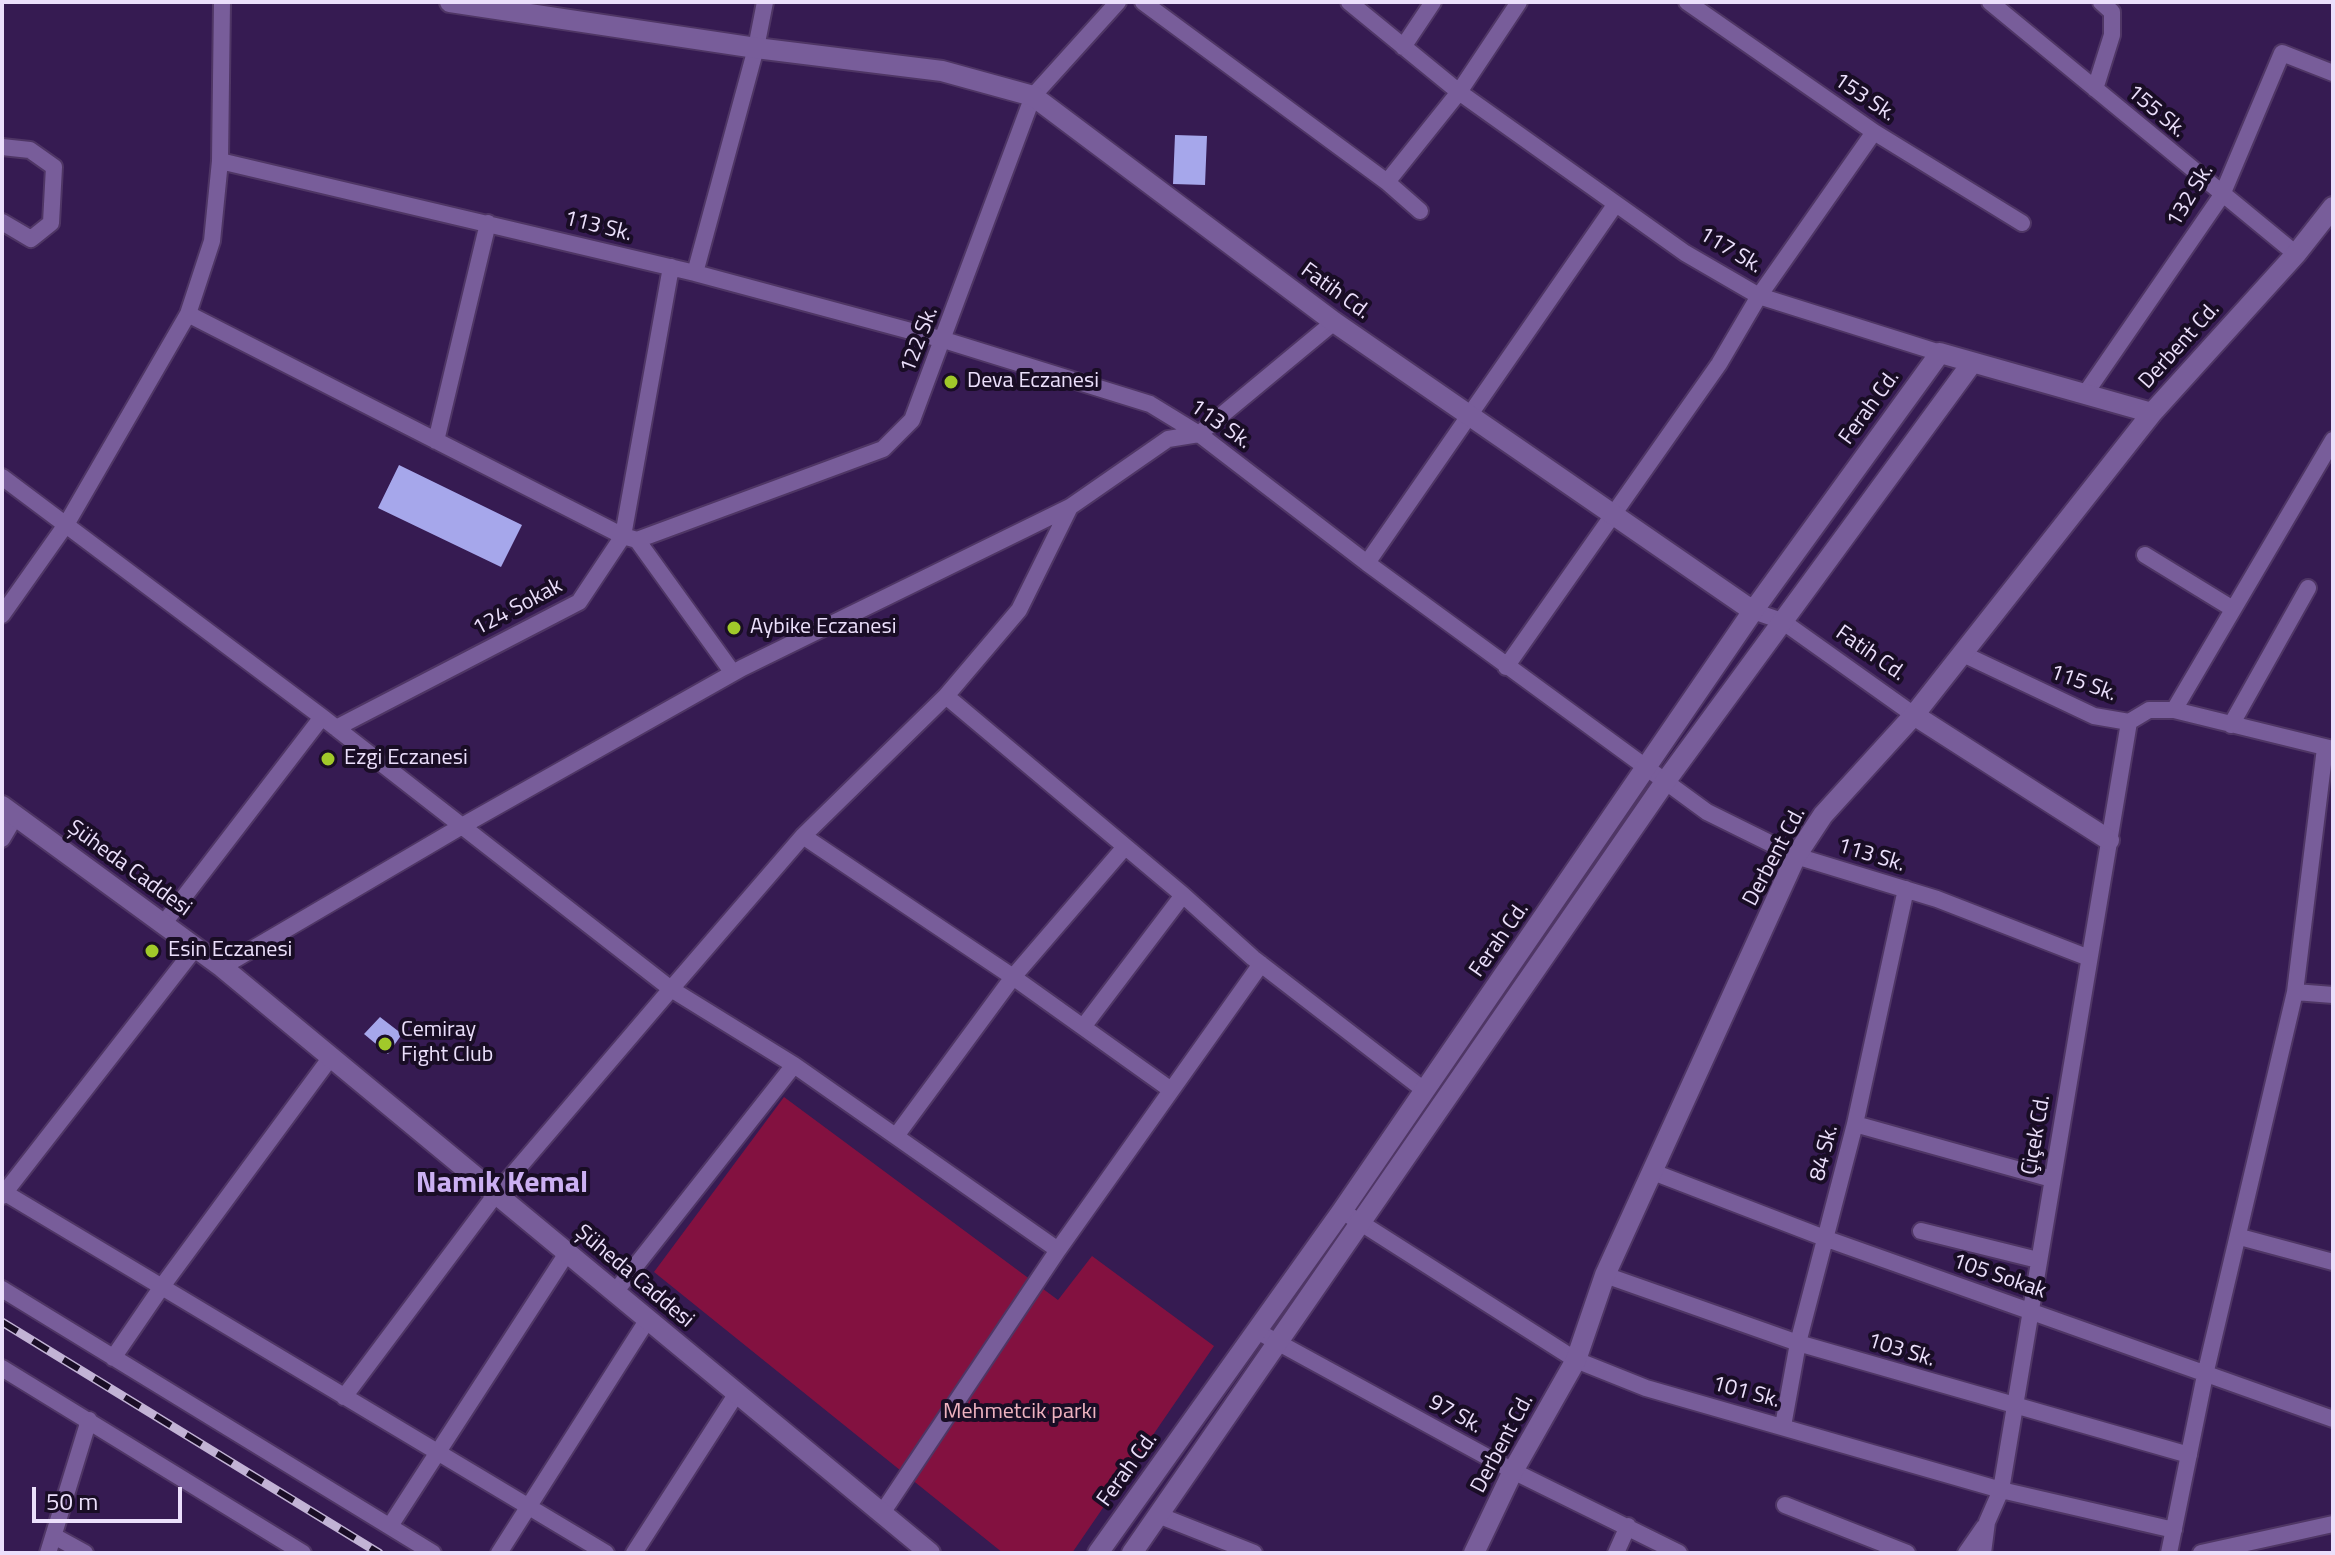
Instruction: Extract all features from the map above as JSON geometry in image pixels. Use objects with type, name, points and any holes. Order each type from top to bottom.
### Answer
[{"type":"street","points":[[2,615],[67,523],[188,314],[212,241],[220,161],[222,2]]},
{"type":"street","name":"Fatih Cd.","points":[[450,2],[756,48],[942,71],[1033,96],[1334,322],[1468,417],[1753,611],[1782,621],[1914,715],[2109,840]]},
{"type":"street","points":[[695,273],[756,48],[765,2]]},
{"type":"street","name":"122 Sk.","points":[[630,538],[883,449],[912,420],[1033,96],[1118,2]]},
{"type":"street","points":[[1143,2],[1387,182],[1420,211]]},
{"type":"street","name":"117 Sk.","points":[[1349,2],[1459,92],[1615,205],[1685,253],[1759,296],[1972,363],[2152,413]]},
{"type":"street","points":[[1403,47],[1433,2]]},
{"type":"street","points":[[1387,182],[1459,92],[1519,2]]},
{"type":"street","name":"153 Sk.","points":[[1687,2],[1874,132],[2022,223]]},
{"type":"street","name":"155 Sk.","points":[[1990,2],[2296,254]]},
{"type":"street","points":[[2095,89],[2112,35],[2112,12],[2101,2]]},
{"type":"street","name":"132 Sk.","points":[[2085,394],[2222,195],[2282,53],[2333,73]]},
{"type":"street","points":[[1506,667],[1610,514],[1719,364],[1759,296],[1874,132]]},
{"type":"street","points":[[2,147],[30,150],[54,167],[51,223],[31,239],[2,222]]},
{"type":"street","name":"113 Sk.","points":[[220,161],[695,273],[944,340],[1150,404],[1199,434],[1506,667],[1707,812],[1796,856],[1906,889],[2089,958]]},
{"type":"street","points":[[1367,563],[1615,205]]},
{"type":"street","name":"Derbent Cd.","points":[[1474,1553],[1513,1471],[1576,1360],[1605,1275],[1796,856],[1823,815],[1914,715],[2152,413],[2296,254],[2333,207]]},
{"type":"street","points":[[436,441],[488,223]]},
{"type":"street","name":"124 Sokak","points":[[336,728],[579,602],[630,538],[671,267]]},
{"type":"street","points":[[188,314],[630,538],[733,673]]},
{"type":"street","points":[[222,967],[462,826],[733,673],[1070,507],[1168,439],[1199,434],[1334,322]]},
{"type":"street","name":"Ferah Cd.","points":[[1098,1553],[1342,1211],[1647,770],[1753,611],[1940,353]]},
{"type":"street","name":"Ferah Cd.","points":[[1132,1553],[1665,782],[1972,363]]},
{"type":"street","points":[[2174,710],[2333,440]]},
{"type":"street","points":[[2,477],[322,717],[671,989],[794,1065],[1058,1250]]},
{"type":"street","points":[[344,1397],[496,1194],[671,989],[803,836],[946,696],[1019,610],[1070,507]]},
{"type":"street","points":[[2145,555],[2233,609]]},
{"type":"street","points":[[2231,725],[2308,588]]},
{"type":"street","name":"115 Sk.","points":[[1961,653],[2094,716],[2129,722],[2149,710],[2174,710],[2329,748]]},
{"type":"street","points":[[946,696],[1261,964],[1424,1090]]},
{"type":"street","points":[[164,923],[322,717]]},
{"type":"street","name":"Çiçek Cd.","points":[[1983,1553],[1987,1522],[2001,1490],[2129,722]]},
{"type":"street","points":[[2169,1553],[2205,1375],[2240,1237],[2295,992],[2329,748]]},
{"type":"street","points":[[2,839],[9,812]]},
{"type":"street","name":"Şüheda Caddesi","points":[[9,812],[222,967],[930,1553]]},
{"type":"street","points":[[803,836],[1013,977],[1171,1090]]},
{"type":"street","points":[[896,1136],[1013,977],[1124,848]]},
{"type":"street","name":"84 Sk.","points":[[1783,1426],[1798,1343],[1855,1124],[1906,889]]},
{"type":"street","points":[[1083,1027],[1183,895]]},
{"type":"street","points":[[196,947],[3,1193],[163,1285],[606,1553]]},
{"type":"street","points":[[882,1513],[1058,1250],[1261,964]]},
{"type":"street","points":[[2295,992],[2333,995]]},
{"type":"street","points":[[113,1358],[331,1057]]},
{"type":"street","points":[[615,1292],[794,1065]]},
{"type":"street","points":[[1855,1124],[2052,1179]]},
{"type":"street","name":"105 Sokak","points":[[1653,1172],[1827,1239],[2333,1419]]},
{"type":"street","name":"101 Sk.","points":[[1342,1211],[1576,1360],[1646,1388],[2001,1490],[2174,1530]]},
{"type":"street","points":[[1921,1231],[2038,1260]]},
{"type":"street","points":[[2240,1237],[2333,1262]]},
{"type":"street","points":[[390,1526],[567,1253]]},
{"type":"street","name":"103 Sk.","points":[[1605,1275],[1798,1343],[2189,1455]]},
{"type":"street","points":[[2,1289],[433,1553]]},
{"type":"street","points":[[499,1553],[648,1319]]},
{"type":"street","name":"97 Sk.","points":[[1257,1331],[1513,1471],[1679,1553]]},
{"type":"street","points":[[2,1368],[303,1553]]},
{"type":"street","points":[[634,1553],[737,1393]]},
{"type":"street","points":[[48,1553],[89,1420]]},
{"type":"street","points":[[1785,1505],[1907,1553]]},
{"type":"street","points":[[1158,1515],[1254,1553]]},
{"type":"street","points":[[1966,1553],[1987,1522]]},
{"type":"street","points":[[2201,1553],[2333,1524]]},
{"type":"street","points":[[1616,1553],[1628,1526]]},
{"type":"street","points":[[54,1536],[85,1553]]},
{"type":"green space","name":"Mehmetcik parkı","points":[[784,1097],[1058,1300],[1092,1256],[1214,1346],[1072,1553],[1003,1553],[654,1272]]},
{"type":"building","points":[[1175,135],[1207,136],[1205,185],[1173,184]]},
{"type":"building","points":[[399,465],[522,525],[501,567],[378,508]]},
{"type":"building","name":"Cemiray Fight Club","points":[[380,1017],[402,1034],[388,1054],[364,1034]]},
{"type":"railway","points":[[2,1322],[379,1553]]},
{"type":"place","name":"Deva Eczanesi","points":[[951,382]]},
{"type":"place","name":"Aybike Eczanesi","points":[[734,628]]},
{"type":"place","name":"Ezgi Eczanesi","points":[[328,759]]},
{"type":"place","name":"Esin Eczanesi","points":[[152,951]]},
{"type":"place","name":"Cemiray Fight Club","points":[[385,1044]]},
{"type":"district","name":"Namık Kemal","points":[[502,1185]]}]
